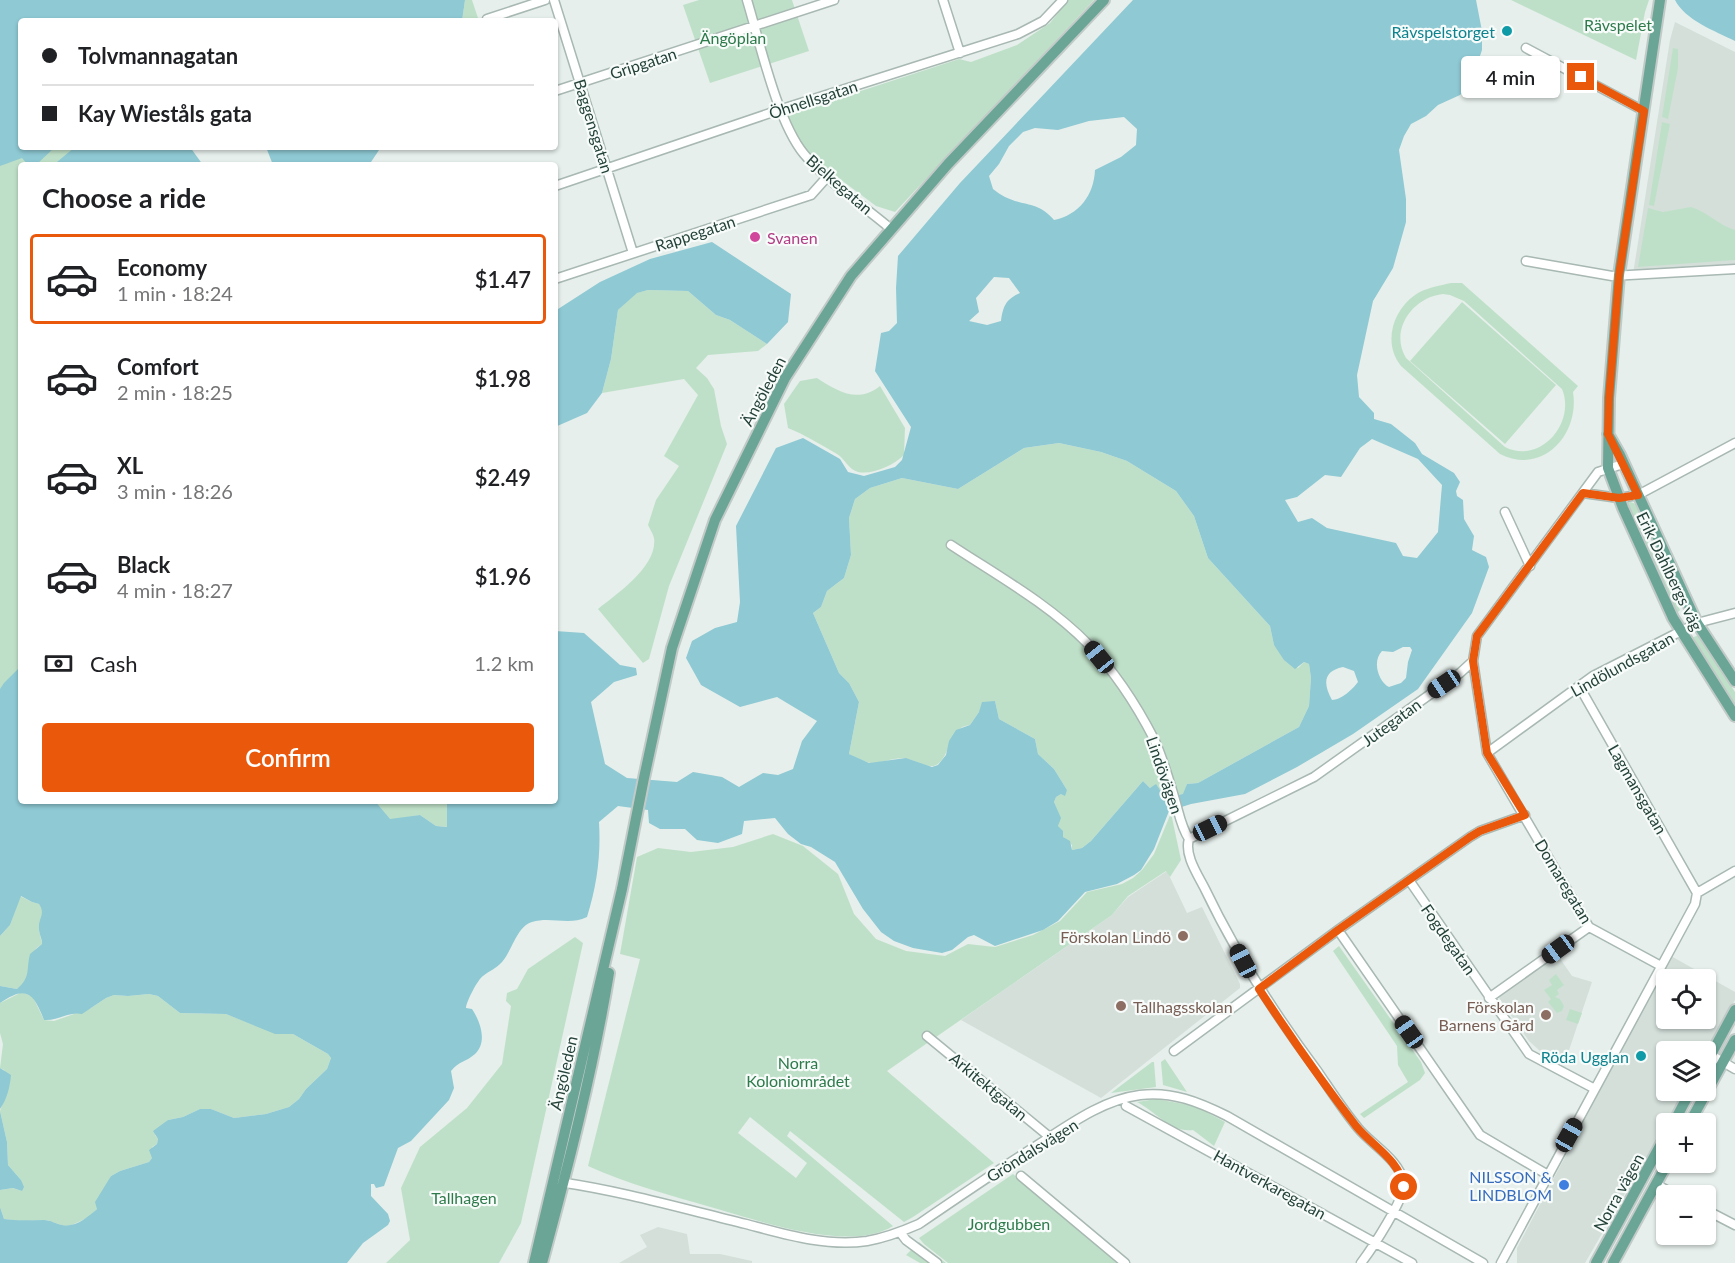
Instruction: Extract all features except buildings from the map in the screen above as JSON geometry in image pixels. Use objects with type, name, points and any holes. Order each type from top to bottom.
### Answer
[{"type":"main road","name":"Ängöleden","points":[[542,1263],[672,648],[715,520],[791,368],[851,276],[948,164],[1104,0]]},
{"type":"main road","points":[[1608,434],[1619,275],[1660,0]]},
{"type":"main road","name":"Erik Dahlbergs väg","points":[[1608,434],[1697,623],[1734,678]]},
{"type":"main road","name":"Erik Dahlbergs väg","points":[[1608,434],[1608,468],[1619,498],[1680,632],[1735,716]]},
{"type":"main road","points":[[1716,1045],[1735,1010]]},
{"type":"main road","points":[[1695,1113],[1735,1040]]},
{"type":"main road","name":"Norra vägen","points":[[1596,1263],[1656,1153]]},
{"type":"main road","name":"Norra vägen","points":[[1613,1263],[1662,1173]]},
{"type":"main road","name":"Ängöleden","points":[[534,1263],[559,1182]]},
{"type":"street","points":[[490,18],[545,0]]},
{"type":"street","name":"Baggensgatan","points":[[554,0],[633,253]]},
{"type":"street","name":"Bjelkegatan","points":[[747,0],[782,109],[796,143],[805,155],[828,176],[891,229]]},
{"type":"street","name":"Gripgatan","points":[[558,90],[834,0]]},
{"type":"street","points":[[943,0],[960,53]]},
{"type":"street","name":"Öhnellsgatan","points":[[558,185],[782,109],[1018,34],[1043,21],[1063,0]]},
{"type":"street","points":[[1526,48],[1644,111]]},
{"type":"street","name":"Rappegatan","points":[[558,278],[811,195],[828,176]]},
{"type":"street","points":[[1526,261],[1612,276],[1735,269]]},
{"type":"street","points":[[1638,495],[1735,443]]},
{"type":"street","points":[[1473,661],[1477,636],[1598,472],[1623,464]]},
{"type":"street","points":[[1583,493],[1619,498]]},
{"type":"street","name":"Erik Dahlbergs väg","points":[[1619,498],[1638,495]]},
{"type":"street","points":[[1505,512],[1530,566]]},
{"type":"street","name":"Lindövägen","points":[[951,545],[1036,600],[1089,645],[1142,716],[1158,748],[1189,839],[1187,845],[1192,863],[1259,989],[1358,1128],[1382,1150],[1397,1169],[1404,1187],[1393,1213],[1361,1263]]},
{"type":"street","name":"Lindölundsgatan","points":[[1487,753],[1579,686],[1697,623],[1735,613]]},
{"type":"street","name":"Domaregatan","points":[[1473,661],[1487,753],[1589,927],[1661,966]]},
{"type":"street","name":"Jutegatan","points":[[1189,839],[1314,777],[1460,673],[1473,661]]},
{"type":"street","name":"Lagmansgatan","points":[[1579,686],[1696,893]]},
{"type":"street","points":[[1174,1052],[1338,930],[1480,831],[1525,815]]},
{"type":"street","points":[[1501,1263],[1695,904],[1696,893],[1735,871]]},
{"type":"street","name":"Fogdegatan","points":[[1409,880],[1529,1054],[1595,1089]]},
{"type":"street","points":[[1489,998],[1589,927]]},
{"type":"street","points":[[1338,930],[1480,1135],[1548,1175]]},
{"type":"street","name":"Arkitektgatan","points":[[927,1036],[1048,1138]]},
{"type":"street","points":[[1716,1061],[1723,1062],[1735,1069]]},
{"type":"street","name":"Gröndalsvägen","points":[[559,1182],[596,1188],[792,1236],[831,1242],[866,1241],[900,1232],[919,1224],[1048,1138],[1110,1103],[1146,1095],[1180,1097],[1200,1102],[1227,1116],[1483,1263]]},
{"type":"street","name":"Hantverkaregatan","points":[[1126,1106],[1413,1263]]},
{"type":"street","points":[[1021,1176],[1125,1263]]},
{"type":"street","points":[[1716,1215],[1735,1225]]},
{"type":"street","points":[[900,1232],[906,1240],[938,1263]]},
{"type":"shaded area","points":[[1675,22],[1735,52],[1735,269],[1633,274],[1670,40]]},
{"type":"shaded area","points":[[1167,871],[1187,913],[1202,907],[1240,988],[1101,1098],[961,1020],[1112,915],[1128,897]]},
{"type":"shaded area","name":"Förskolan Barnens Gård","points":[[1557,954],[1572,976],[1592,982],[1564,1065],[1540,1051],[1529,1041],[1499,998],[1502,992]]},
{"type":"shaded area","points":[[1671,956],[1694,969],[1664,969]]},
{"type":"shaded area","points":[[1716,981],[1735,992],[1735,1000],[1712,1041],[1656,1041],[1656,1101],[1678,1101],[1671,1113],[1656,1113],[1656,1140],[1585,1263],[1517,1263],[1517,1248],[1656,984],[1656,1029],[1716,1029]]},
{"type":"shaded area","points":[[658,1227],[687,1234],[690,1254],[720,1254],[752,1261],[752,1263],[619,1263],[647,1247],[640,1235]]},
{"type":"green space","points":[[0,0],[23,0],[21,18],[18,18],[18,150],[159,150],[170,162],[18,162],[18,804],[20,804],[0,878]]},
{"type":"green space","points":[[465,0],[472,0],[478,18],[462,18]]},
{"type":"green space","name":"Ängöplan","points":[[699,0],[792,0],[809,51],[710,83],[683,5]]},
{"type":"green space","points":[[1068,0],[1094,0],[895,212],[876,206],[805,153],[787,115],[959,59],[971,62],[1017,45],[1050,23]]},
{"type":"green space","name":"Rävspelet","points":[[1511,0],[1649,0],[1636,60]]},
{"type":"green space","points":[[1673,48],[1678,49],[1678,68],[1668,119],[1662,117]]},
{"type":"green space","points":[[1662,122],[1670,124],[1654,206],[1649,205]]},
{"type":"green space","points":[[1691,207],[1735,230],[1735,260],[1638,267],[1648,208],[1663,212]]},
{"type":"green space","points":[[1451,283],[1462,283],[1578,386],[1573,392],[1574,408],[1571,422],[1555,447],[1544,455],[1531,460],[1516,459],[1500,454],[1401,366],[1395,357],[1391,338],[1393,328],[1407,302],[1419,293]],"holes":[[[1450,295],[1464,301],[1562,389],[1565,402],[1560,427],[1543,445],[1531,450],[1518,451],[1505,447],[1406,358],[1400,337],[1407,317],[1422,301],[1432,296]]]},
{"type":"green space","points":[[648,290],[688,291],[716,315],[730,320],[767,344],[758,351],[708,355],[696,368],[707,378],[714,389],[727,444],[669,586],[649,659],[643,663],[598,609],[635,578],[650,559],[654,548],[654,538],[648,525],[656,500],[679,466],[664,456],[698,395],[684,379],[602,393],[611,359],[618,310],[636,293]]},
{"type":"green space","points":[[1462,302],[1556,385],[1505,444],[1410,361]]},
{"type":"green space","points":[[817,378],[848,394],[864,394],[880,386],[905,428],[904,455],[883,468],[864,473],[858,472],[837,454],[788,428],[784,404],[800,381]]},
{"type":"green space","points":[[1059,443],[1101,452],[1127,461],[1176,491],[1194,516],[1208,558],[1270,626],[1274,645],[1298,668],[1304,662],[1309,664],[1311,678],[1309,706],[1299,727],[1198,783],[1187,784],[1184,794],[1165,798],[1156,785],[1150,788],[1143,781],[1091,841],[1082,848],[1072,850],[1072,845],[1063,837],[1058,826],[1060,817],[1054,802],[1056,797],[1067,790],[1054,769],[1038,754],[1035,739],[999,719],[995,701],[979,712],[970,725],[957,731],[943,758],[936,765],[928,766],[903,758],[871,763],[849,754],[859,702],[849,683],[839,673],[813,613],[821,607],[827,591],[844,578],[851,555],[849,518],[855,499],[870,488],[902,478],[958,489],[1024,448]]},
{"type":"green space","points":[[1622,501],[1635,504],[1642,512],[1636,513],[1661,573],[1680,610],[1675,615]]},
{"type":"green space","points":[[1698,635],[1735,692],[1735,706],[1690,639]]},
{"type":"green space","points":[[377,804],[447,804],[448,827],[436,826],[420,815],[390,820]]},
{"type":"green space","name":"Norra Koloniområdet","points":[[1171,813],[1181,860],[1170,877],[1166,871],[1128,896],[1112,915],[887,1071],[994,1163],[904,1222],[790,1131],[787,1136],[893,1226],[875,1234],[853,1236],[830,1236],[805,1232],[780,1227],[650,1189],[588,1166],[640,959],[620,954],[637,857],[658,848],[691,852],[733,847],[773,834],[803,846],[838,874],[854,914],[876,939],[906,951],[945,956],[968,944],[995,947],[1033,935],[1060,921],[1087,892],[1122,884],[1133,878],[1154,854]],"holes":[[[750,1117],[807,1163],[796,1178],[738,1133]]]},
{"type":"green space","points":[[20,896],[39,904],[43,909],[39,930],[42,944],[32,956],[26,981],[17,989],[0,986],[0,936],[10,925]]},
{"type":"green space","name":"Tallhagen","points":[[575,937],[583,943],[521,1223],[499,1263],[386,1263],[410,1240],[401,1188],[420,1147],[467,1108],[502,1064],[511,1006],[506,1001],[507,993],[517,989],[528,969]]},
{"type":"green space","points":[[1339,946],[1421,1062],[1425,1073],[1420,1080],[1364,1118],[1360,1114],[1408,1082],[1398,1065],[1397,1046],[1333,951]]},
{"type":"green space","points":[[1556,974],[1564,985],[1557,990],[1559,994],[1555,997],[1560,999],[1564,1006],[1562,1011],[1557,1013],[1548,1002],[1551,999],[1544,990],[1552,985],[1549,980]]},
{"type":"green space","points":[[22,992],[33,997],[44,1020],[54,1021],[91,1008],[114,995],[149,994],[158,996],[180,1013],[226,1014],[275,1033],[293,1034],[331,1058],[327,1069],[289,1107],[266,1114],[234,1118],[211,1109],[200,1109],[183,1117],[168,1120],[155,1135],[158,1139],[157,1144],[152,1147],[152,1158],[149,1162],[111,1176],[97,1209],[87,1218],[64,1226],[47,1220],[4,1219],[0,1207],[0,1190],[13,1188],[22,1191],[21,1180],[8,1165],[7,1142],[0,1111],[10,1083],[4,1070],[0,1068],[3,1044],[0,1033],[0,1003]]},
{"type":"green space","points":[[1570,1009],[1582,1013],[1578,1024],[1566,1020]]},
{"type":"green space","points":[[1165,1059],[1187,1092],[1163,1085],[1161,1062]]},
{"type":"green space","points":[[1154,1062],[1156,1087],[1111,1093]]},
{"type":"green space","points":[[1156,1099],[1195,1106],[1225,1122],[1214,1146],[1193,1130],[1170,1125],[1137,1102]]},
{"type":"green space","name":"Jordgubben","points":[[1013,1174],[1121,1263],[948,1263],[919,1238]]},
{"type":"green space","points":[[919,1242],[946,1263],[920,1263],[906,1255]]},
{"type":"water","points":[[0,0],[465,0],[462,18],[18,18],[18,150],[52,150],[39,162],[25,162],[22,158],[0,166]]},
{"type":"water","points":[[1133,0],[1476,0],[1482,31],[1482,50],[1470,85],[1460,95],[1438,105],[1426,116],[1411,124],[1399,150],[1406,199],[1406,222],[1393,268],[1373,301],[1357,375],[1359,397],[1374,413],[1374,419],[1391,424],[1415,443],[1422,454],[1454,473],[1460,482],[1456,491],[1457,496],[1463,500],[1464,519],[1474,536],[1472,550],[1486,557],[1489,567],[1472,613],[1418,689],[1353,734],[1245,794],[1191,804],[1169,811],[1154,849],[1141,870],[1117,884],[1085,892],[1058,921],[1043,930],[995,946],[974,935],[952,950],[942,953],[913,948],[894,941],[881,932],[863,909],[835,862],[811,847],[801,844],[788,834],[775,818],[744,821],[742,834],[718,843],[697,840],[685,829],[660,829],[649,823],[648,810],[618,806],[599,822],[598,870],[587,917],[573,921],[539,920],[527,924],[522,928],[502,962],[483,976],[475,986],[466,1008],[472,1009],[480,1025],[482,1038],[479,1049],[472,1057],[451,1071],[454,1088],[449,1100],[411,1141],[398,1148],[384,1186],[376,1188],[374,1184],[371,1184],[371,1196],[388,1214],[390,1221],[388,1225],[363,1243],[347,1263],[0,1263],[0,1207],[4,1219],[47,1220],[67,1226],[72,1225],[97,1209],[95,1202],[111,1176],[149,1162],[152,1158],[149,1150],[157,1144],[158,1139],[153,1131],[168,1120],[183,1117],[200,1109],[211,1109],[234,1118],[266,1114],[289,1107],[327,1069],[331,1058],[293,1034],[275,1034],[226,1014],[180,1013],[158,996],[149,994],[114,995],[82,1014],[77,1013],[49,1020],[44,1020],[33,998],[23,993],[9,997],[0,1003],[0,986],[17,989],[21,985],[26,977],[30,954],[42,944],[39,929],[41,907],[21,896],[10,925],[0,936],[0,689],[4,683],[18,669],[18,804],[378,804],[390,819],[420,815],[436,826],[447,827],[447,804],[558,804],[558,631],[584,633],[620,665],[636,668],[637,675],[614,682],[591,702],[605,764],[627,778],[677,782],[693,772],[722,777],[739,787],[763,773],[778,775],[793,769],[802,741],[817,721],[777,697],[740,707],[701,685],[686,658],[692,641],[715,628],[737,622],[740,602],[736,526],[776,448],[803,438],[840,459],[848,472],[864,476],[895,467],[902,460],[911,427],[875,371],[881,333],[889,331],[897,323],[898,256],[960,183]],"holes":[[[1124,117],[1137,129],[1136,145],[1121,157],[1095,170],[1092,188],[1084,202],[1071,214],[1054,220],[1043,210],[1012,200],[993,189],[989,176],[1009,146],[1023,132],[1035,128],[1058,130],[1089,121]],[[994,277],[1009,278],[1020,293],[1006,304],[1001,321],[987,325],[969,321],[979,312],[976,298]],[[1372,439],[1418,459],[1442,485],[1438,532],[1417,558],[1403,556],[1396,543],[1327,528],[1312,518],[1298,522],[1285,500],[1297,497],[1325,475],[1341,477],[1360,448]],[[1059,443],[1101,452],[1127,461],[1176,491],[1194,516],[1208,558],[1270,626],[1274,645],[1284,660],[1295,669],[1304,662],[1309,664],[1311,678],[1309,706],[1299,727],[1198,783],[1187,784],[1183,794],[1165,798],[1156,784],[1150,788],[1143,781],[1091,841],[1082,848],[1072,850],[1070,841],[1063,837],[1063,831],[1058,826],[1061,818],[1054,802],[1061,794],[1065,796],[1067,790],[1054,769],[1038,754],[1035,739],[999,719],[995,701],[982,702],[979,712],[970,725],[956,730],[949,741],[946,755],[938,765],[932,767],[906,758],[869,763],[849,754],[859,702],[849,683],[839,673],[813,613],[821,607],[827,591],[844,578],[851,555],[849,518],[855,499],[870,488],[902,478],[958,489],[1024,448]],[[1403,647],[1410,647],[1412,650],[1406,678],[1401,683],[1389,687],[1379,676],[1377,660],[1382,651],[1393,652]],[[1343,667],[1354,671],[1358,682],[1343,696],[1332,700],[1326,684],[1328,675]]]},
{"type":"water","points":[[1675,0],[1735,0],[1735,41],[1693,19]]},
{"type":"water","points":[[71,150],[192,150],[201,162],[57,162]]},
{"type":"water","points":[[267,150],[379,150],[371,162],[272,162]]},
{"type":"water","points":[[712,242],[791,294],[788,322],[767,344],[730,320],[716,315],[688,291],[648,290],[637,293],[618,310],[611,359],[602,393],[587,413],[558,426],[558,309],[600,282],[650,259]]},
{"type":"water","points":[[0,1068],[11,1075],[8,1093],[0,1109]]},
{"type":"water","points":[[0,1111],[7,1142],[8,1165],[21,1180],[24,1187],[22,1191],[13,1188],[0,1190]]},
{"type":"place","name":"Rävspelstorget","points":[[1507,31]]},
{"type":"place","name":"Svanen","points":[[755,237]]},
{"type":"place","name":"Förskolan Lindö","points":[[1183,936]]},
{"type":"place","name":"Tallhagsskolan","points":[[1121,1006]]},
{"type":"place","name":"Förskolan Barnens Gård","points":[[1546,1015]]},
{"type":"place","name":"Röda Ugglan","points":[[1641,1056]]},
{"type":"place","name":"NILSSON & LINDBLOM","points":[[1564,1185]]},
{"type":"route","points":[[1404,1187],[1403,1180],[1392,1161],[1358,1128],[1259,989],[1470,837],[1480,831],[1525,815],[1487,753],[1473,661],[1477,636],[1583,493],[1619,498],[1638,495],[1608,434],[1619,275],[1644,111],[1581,77]]}]
